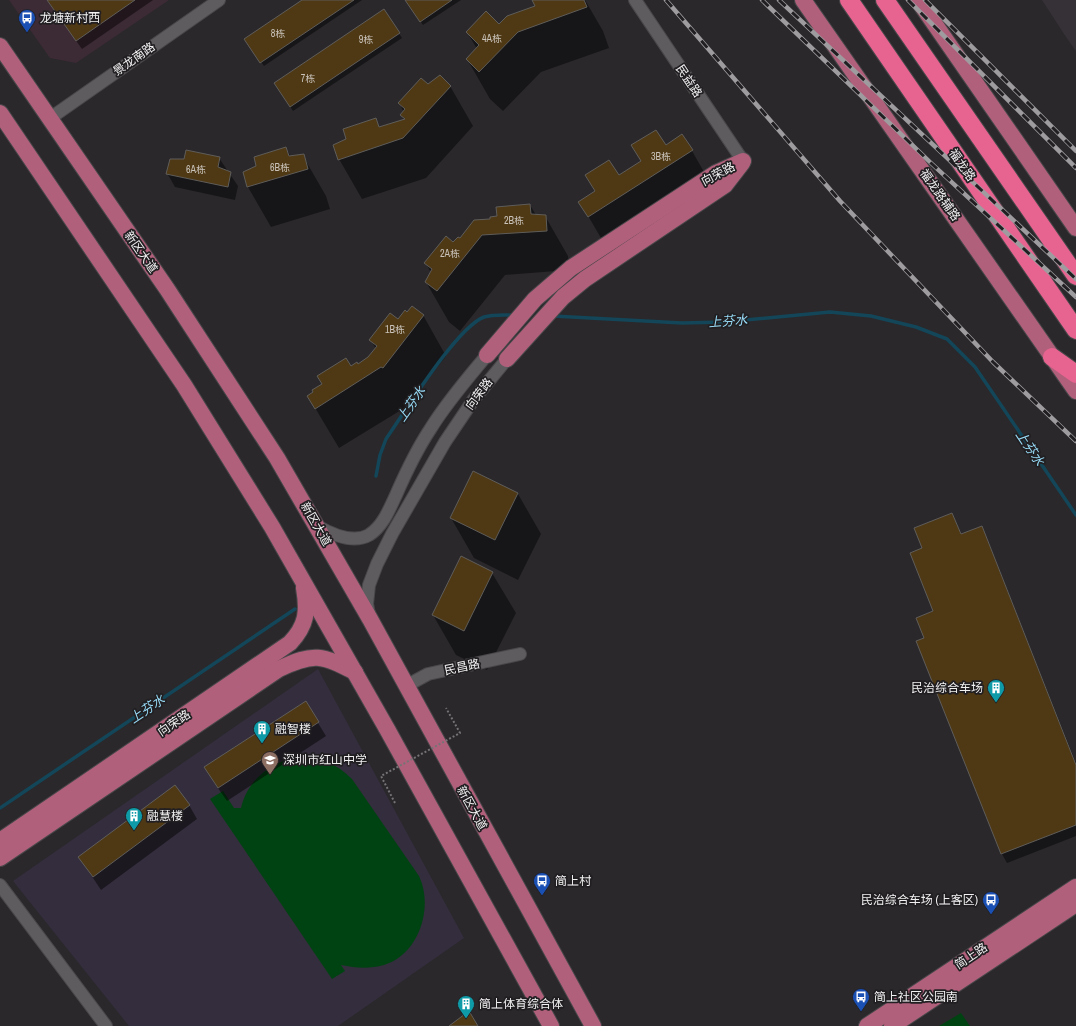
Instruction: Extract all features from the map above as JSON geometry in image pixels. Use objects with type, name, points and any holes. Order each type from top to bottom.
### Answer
[{"type":"highway","name":"福龙路","points":[[849,0],[1076,330]]},
{"type":"highway","points":[[885,0],[1076,276]]},
{"type":"highway","points":[[1052,357],[1076,374]]},
{"type":"main road","name":"福龙路辅路","points":[[803,0],[1076,391]]},
{"type":"main road","points":[[918,0],[1076,228]]},
{"type":"main road","name":"新区大道","points":[[0,46],[219,368],[277,458],[370,619],[593,1026]]},
{"type":"main road","points":[[0,113],[218,437],[303,580],[551,1026]]},
{"type":"main road","name":"向荣路","points":[[507,359],[563,297],[603,267],[725,185],[743,161]]},
{"type":"main road","name":"向荣路","points":[[487,355],[535,299],[571,268],[716,173],[743,161]]},
{"type":"main road","name":"向荣路","points":[[0,841],[290,643],[299,634],[305,620],[307,606],[303,580]]},
{"type":"main road","name":"向荣路","points":[[0,858],[279,670],[300,660],[313,657],[329,659],[355,672]]},
{"type":"main road","name":"简上路","points":[[867,1026],[1076,887]]},
{"type":"main road","name":"简上路","points":[[892,1026],[1076,904]]},
{"type":"street","name":"景龙南路","points":[[49,119],[219,0]]},
{"type":"street","name":"民益路","points":[[635,0],[743,161]]},
{"type":"street","name":"向荣路","points":[[317,526],[330,534],[354,538],[367,536],[377,529],[385,518],[410,464],[432,427],[487,355]]},
{"type":"street","name":"向荣路","points":[[370,619],[367,604],[369,585],[392,534],[444,442],[474,399],[507,359]]},
{"type":"street","name":"民昌路","points":[[406,686],[428,674],[520,654]]},
{"type":"street","points":[[0,885],[106,1026]]},
{"type":"path","points":[[395,802],[381,776],[460,733],[446,708]]},
{"type":"shaded area","points":[[9,0],[169,0],[76,63],[50,58]]},
{"type":"shaded area","points":[[1042,0],[1076,0],[1076,51],[1066,37]]},
{"type":"shaded area","name":"深圳市红山中学","points":[[318,669],[464,938],[338,1026],[129,1026],[13,881]]},
{"type":"green space","points":[[300,756],[328,762],[340,769],[352,779],[419,876],[425,902],[424,915],[414,941],[396,960],[384,965],[362,968],[341,965],[345,971],[332,979],[210,799],[223,791],[234,808],[241,808],[249,788],[262,773],[270,767]]},
{"type":"green space","points":[[961,1013],[970,1026],[939,1026]]},
{"type":"building","points":[[47,0],[135,0],[76,41]]},
{"type":"building","points":[[302,0],[354,0],[260,63],[244,39]]},
{"type":"building","points":[[405,0],[452,0],[420,22]]},
{"type":"building","points":[[532,0],[584,0],[587,7],[518,32],[479,72],[466,59],[479,45],[466,32],[486,11],[499,24],[507,16],[535,6]]},
{"type":"building","points":[[384,9],[400,33],[290,107],[274,83]]},
{"type":"building","points":[[440,75],[451,86],[403,138],[338,160],[333,145],[346,139],[343,129],[376,118],[379,127],[405,119],[400,115],[405,109],[398,103],[421,78],[428,84]]},
{"type":"building","points":[[656,130],[666,145],[682,134],[693,150],[588,217],[578,202],[595,191],[585,175],[609,160],[619,175],[641,161],[631,145]]},
{"type":"building","points":[[286,147],[289,156],[304,154],[308,169],[247,187],[243,172],[256,166],[254,157]]},
{"type":"building","points":[[186,150],[220,157],[218,167],[231,172],[228,187],[166,174],[170,159],[184,159]]},
{"type":"building","points":[[530,204],[531,214],[546,215],[547,231],[482,235],[437,291],[425,282],[432,269],[424,263],[446,236],[453,242],[458,237],[460,238],[474,220],[490,219],[490,217],[497,216],[496,207]]},
{"type":"building","points":[[412,306],[424,315],[383,368],[381,367],[315,409],[307,396],[313,392],[312,390],[322,384],[317,376],[346,358],[351,366],[357,362],[358,364],[368,357],[377,346],[369,340],[390,313],[398,319],[405,310],[407,312]]},
{"type":"building","points":[[473,471],[518,493],[495,540],[450,518]]},
{"type":"building","name":"民治综合车场","points":[[952,513],[961,534],[982,526],[1076,765],[1076,825],[1001,854],[916,641],[924,638],[916,618],[933,611],[910,553],[922,548],[914,528]]},
{"type":"building","points":[[461,556],[493,572],[464,631],[432,615]]},
{"type":"building","name":"融智楼","points":[[306,701],[319,722],[218,788],[204,767]]},
{"type":"building","name":"融慧楼","points":[[175,785],[190,805],[93,877],[78,857]]},
{"type":"building","name":"简上体育综合体","points":[[469,1011],[478,1026],[449,1026]]},
{"type":"waterway","name":"上芬水","points":[[553,316],[682,323],[724,322],[830,312],[871,316],[916,327],[947,339],[975,367],[1076,515]]},
{"type":"waterway","name":"上芬水","points":[[376,476],[380,455],[386,439],[418,391],[446,353],[473,324],[484,317],[495,315],[515,315]]},
{"type":"waterway","name":"上芬水","points":[[0,808],[295,609]]},
{"type":"railway","points":[[666,0],[840,201],[993,362],[1076,441]]},
{"type":"railway","points":[[762,0],[932,164],[1076,297]]},
{"type":"railway","points":[[779,0],[1076,279]]},
{"type":"railway","points":[[908,0],[1076,168]]},
{"type":"railway","points":[[925,0],[1076,151]]},
{"type":"place","name":"龙塘新村西","points":[[27,33]]},
{"type":"place","name":"民治综合车场","points":[[996,703]]},
{"type":"place","name":"融智楼","points":[[262,744]]},
{"type":"place","name":"深圳市红山中学","points":[[270,775]]},
{"type":"place","name":"融慧楼","points":[[134,831]]},
{"type":"place","name":"简上村","points":[[542,896]]},
{"type":"place","name":"民治综合车场 (上客区)","points":[[991,915]]},
{"type":"place","name":"简上社区公园南","points":[[861,1012]]},
{"type":"place","name":"简上体育综合体","points":[[466,1019]]}]
